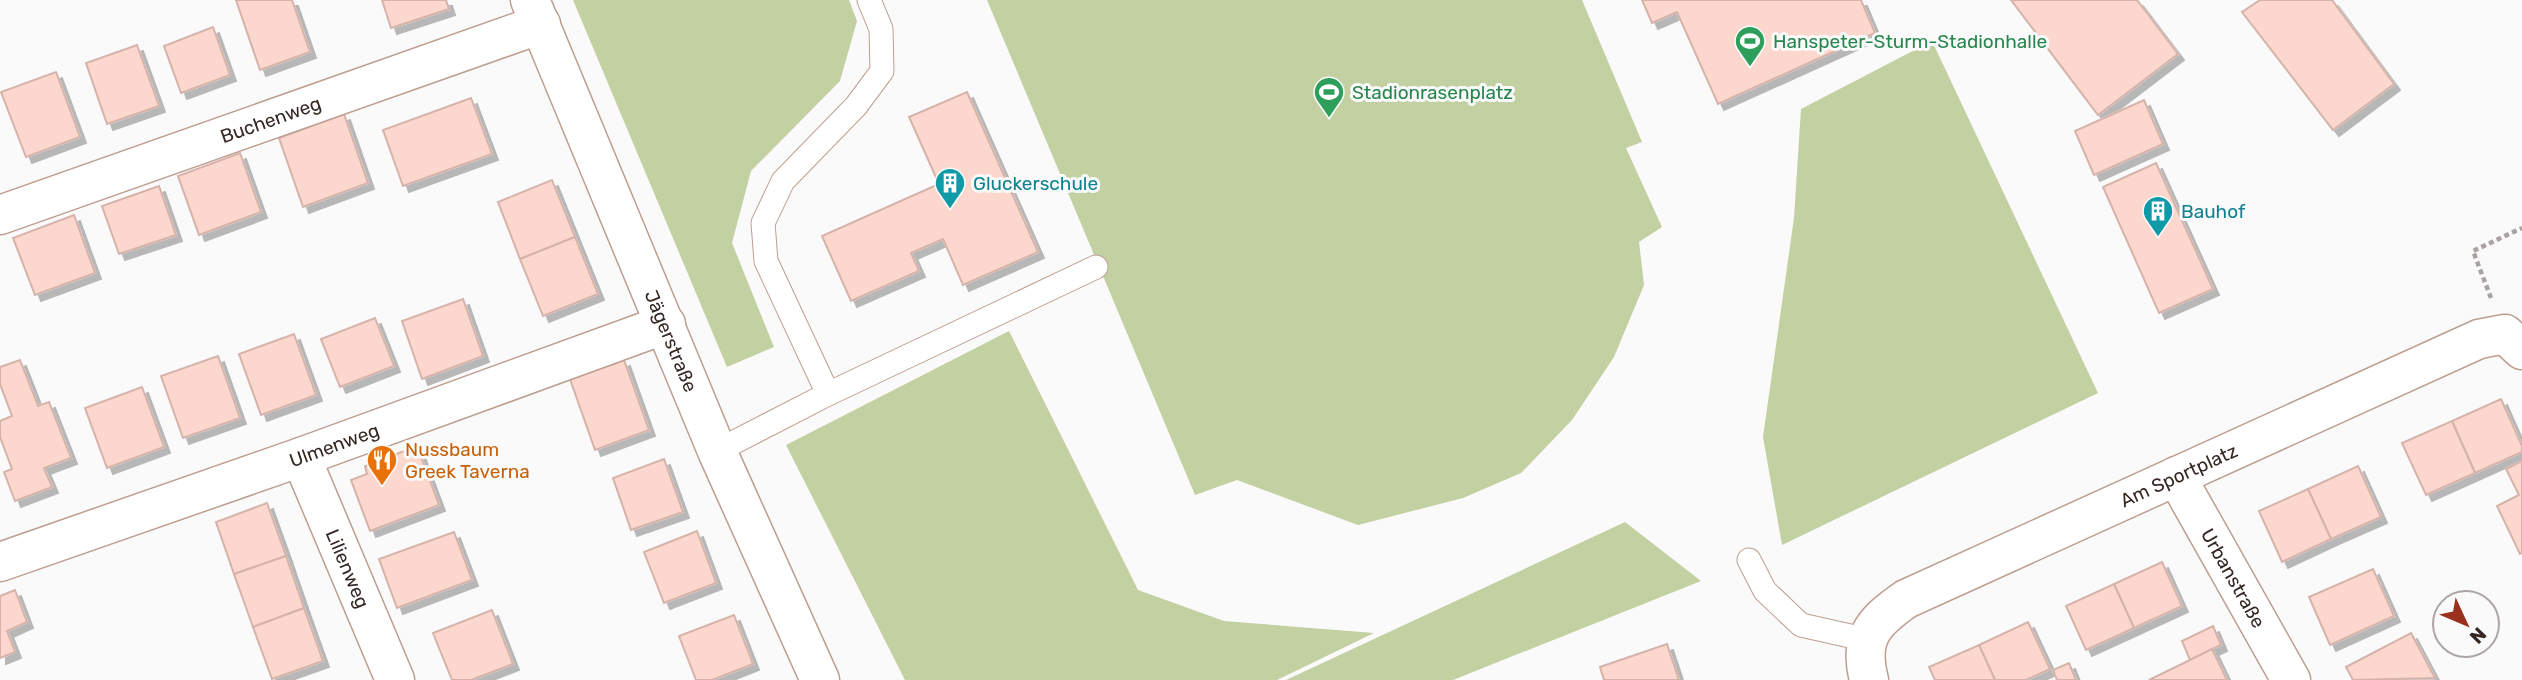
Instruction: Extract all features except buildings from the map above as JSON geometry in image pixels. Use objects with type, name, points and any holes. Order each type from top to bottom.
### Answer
[{"type":"street","name":"Buchenweg","points":[[0,215],[535,12]]},
{"type":"street","name":"Jägerstraße","points":[[535,12],[717,451],[820,680]]},
{"type":"street","name":"Ulmenweg","points":[[0,562],[301,457],[666,324]]},
{"type":"street","name":"Am Sportplatz","points":[[1868,640],[1879,618],[1906,599],[2479,339],[2513,342]]},
{"type":"street","name":"Lilienweg","points":[[301,457],[395,680]]},
{"type":"street","name":"Urbanstraße","points":[[2176,475],[2291,680]]},
{"type":"street","points":[[1868,640],[1864,662],[1869,680]]},
{"type":"lane","points":[[828,394],[766,261],[763,223],[783,181],[856,106],[882,71],[881,29],[869,0]]},
{"type":"lane","points":[[717,451],[828,394],[1096,267]]},
{"type":"lane","points":[[1749,560],[1765,591],[1801,625],[1868,640]]},
{"type":"path","points":[[2513,342],[2473,251],[2522,228]]},
{"type":"green space","points":[[573,0],[849,0],[857,21],[840,81],[751,171],[732,243],[774,347],[727,367]]},
{"type":"green space","points":[[987,0],[1582,0],[1642,142],[1626,148],[1662,227],[1639,242],[1644,285],[1614,357],[1572,420],[1521,473],[1463,498],[1358,525],[1237,480],[1195,495]]},
{"type":"green space","points":[[1932,41],[2098,393],[1782,545],[1763,437],[1794,218],[1801,109]]},
{"type":"green space","points":[[1009,331],[1138,590],[1224,621],[1374,633],[1277,680],[905,680],[786,445]]},
{"type":"green space","points":[[1625,522],[1701,581],[1453,680],[1286,680]]},
{"type":"place","name":"Hanspeter-Sturm-Stadionhalle","points":[[1750,68]]},
{"type":"place","name":"Stadionrasenplatz","points":[[1329,119]]},
{"type":"place","name":"Gluckerschule","points":[[950,210]]},
{"type":"place","name":"Bauhof","points":[[2158,238]]},
{"type":"place","name":"Nussbaum Greek Taverna","points":[[382,487]]}]
